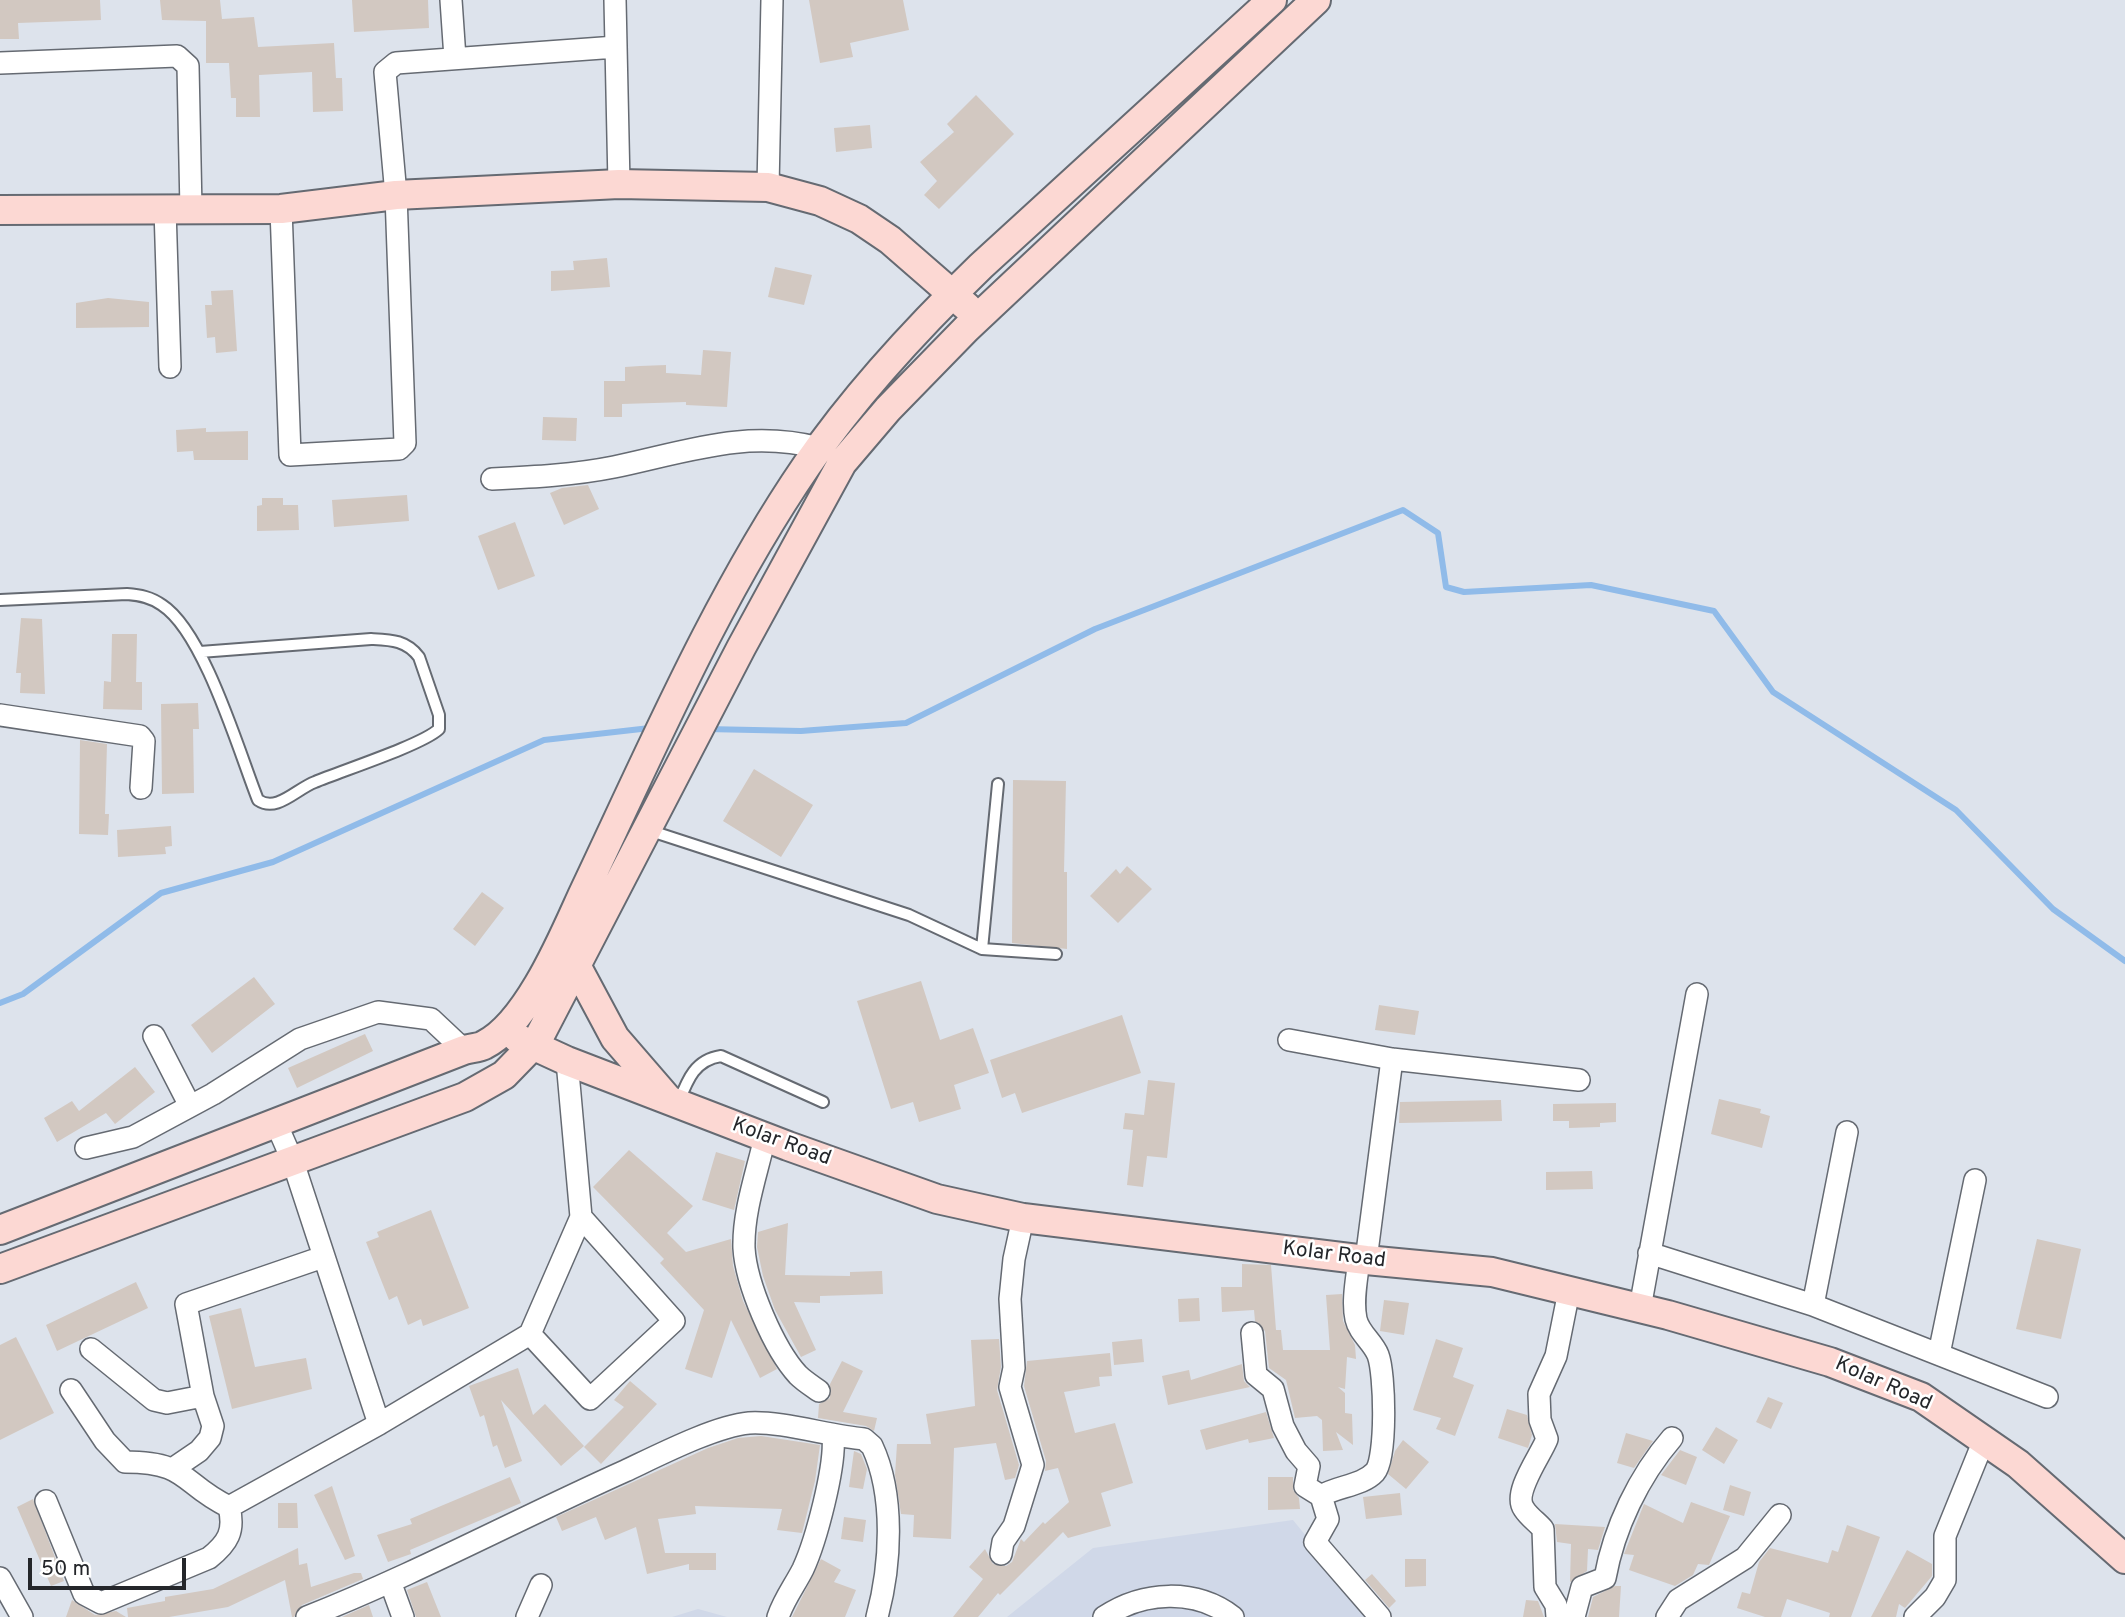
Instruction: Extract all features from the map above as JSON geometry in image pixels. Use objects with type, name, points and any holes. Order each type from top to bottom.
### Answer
[{"type":"main road","points":[[0,1230],[464,1050],[484,1045],[502,1030],[518,1013],[552,962],[647,760],[742,570],[819,448],[952,294],[1123,133],[1272,0]]},
{"type":"main road","points":[[0,1269],[465,1097],[504,1075],[533,1046],[577,967],[681,761],[842,463],[888,409],[978,318],[1316,0]]},
{"type":"main road","points":[[0,210],[281,209],[396,195],[619,184],[768,187],[820,201],[859,219],[890,240],[978,318]]},
{"type":"main road","points":[[577,967],[615,1038],[674,1102]]},
{"type":"main road","name":"Kolar Road","points":[[502,1030],[533,1046],[674,1102],[937,1199],[1023,1218],[1362,1260],[1492,1272],[1640,1308],[1830,1362],[1921,1397],[2018,1464],[2125,1559]]},
{"type":"street","points":[[451,0],[455,58]]},
{"type":"street","points":[[615,0],[619,184]]},
{"type":"street","points":[[768,187],[772,0]]},
{"type":"street","points":[[281,209],[290,455],[399,449],[405,443],[396,195],[385,72],[396,63],[615,47]]},
{"type":"street","points":[[0,63],[177,57],[184,60],[188,66],[170,367]]},
{"type":"street","points":[[492,479],[561,476],[753,439],[786,439],[819,448]]},
{"type":"street","points":[[0,715],[140,736],[144,741],[141,788]]},
{"type":"street","points":[[1640,1308],[1697,994]]},
{"type":"street","points":[[86,1148],[133,1137],[190,1106],[299,1039],[378,1012],[431,1020],[464,1050]]},
{"type":"street","points":[[154,1036],[190,1106]]},
{"type":"street","points":[[1289,1040],[1392,1059],[1579,1080]]},
{"type":"street","points":[[1321,1496],[1370,1476],[1380,1464],[1385,1438],[1382,1419],[1384,1375],[1381,1364],[1355,1317],[1392,1059]]},
{"type":"street","points":[[229,1507],[379,1424],[530,1334],[581,1217],[567,1060]]},
{"type":"street","points":[[276,1124],[293,1162],[379,1424]]},
{"type":"street","points":[[1813,1305],[1847,1132]]},
{"type":"street","points":[[765,1137],[748,1209],[744,1247],[747,1265],[780,1352],[799,1376],[819,1391]]},
{"type":"street","points":[[1940,1354],[1975,1181]]},
{"type":"street","points":[[530,1334],[590,1399],[674,1321],[581,1217]]},
{"type":"street","points":[[1001,1554],[1003,1542],[1014,1526],[1033,1465],[1010,1387],[1014,1368],[1010,1299],[1014,1259],[1023,1218]]},
{"type":"street","points":[[1649,1253],[1813,1305],[2047,1396]]},
{"type":"street","points":[[174,1468],[199,1451],[210,1438],[214,1426],[203,1396],[186,1304],[323,1256]]},
{"type":"street","points":[[1557,1617],[1556,1605],[1545,1587],[1543,1529],[1524,1510],[1521,1496],[1536,1456],[1547,1439],[1540,1420],[1539,1394],[1556,1356],[1569,1291]]},
{"type":"street","points":[[1252,1333],[1256,1375],[1273,1388],[1283,1426],[1296,1451],[1309,1466],[1305,1486],[1321,1496],[1328,1519],[1315,1540],[1316,1545],[1380,1617]]},
{"type":"street","points":[[92,1349],[153,1399],[167,1403],[203,1396]]},
{"type":"street","points":[[71,1390],[109,1447],[125,1462],[154,1462],[174,1468],[229,1507]]},
{"type":"street","points":[[307,1617],[391,1584],[514,1521],[722,1430],[746,1423],[767,1423],[868,1441],[880,1468],[887,1505],[886,1562],[877,1617]]},
{"type":"street","points":[[778,1617],[803,1569],[818,1522],[834,1455],[833,1436]]},
{"type":"street","points":[[1574,1617],[1582,1587],[1605,1578],[1614,1536],[1658,1455],[1672,1438]]},
{"type":"street","points":[[1915,1617],[1936,1597],[1945,1580],[1945,1536],[1984,1440]]},
{"type":"street","points":[[46,1501],[84,1594],[101,1603],[209,1558],[224,1546],[231,1533],[229,1507]]},
{"type":"street","points":[[1667,1617],[1678,1600],[1745,1558],[1780,1516]]},
{"type":"street","points":[[0,1577],[22,1617]]},
{"type":"street","points":[[391,1584],[403,1617]]},
{"type":"street","points":[[527,1617],[541,1585]]},
{"type":"street","points":[[1104,1617],[1117,1608],[1170,1596],[1194,1598],[1226,1614]]},
{"type":"lane","points":[[0,600],[142,595],[164,606],[200,652],[258,800],[265,805],[274,806],[299,789],[439,729],[439,715],[419,657],[414,650],[396,640],[370,639],[200,652]]},
{"type":"lane","points":[[982,949],[998,784]]},
{"type":"lane","points":[[645,830],[909,915],[982,949],[1056,954]]},
{"type":"lane","points":[[674,1102],[698,1065],[709,1058],[720,1056],[822,1102]]},
{"type":"shaded area","points":[[1293,1520],[1371,1616],[1381,1617],[1007,1617],[1093,1548]]},
{"type":"shaded area","points":[[698,1609],[727,1617],[672,1617]]},
{"type":"building","points":[[0,0],[100,0],[101,20],[18,23],[19,39],[0,39]]},
{"type":"building","points":[[160,0],[220,0],[222,19],[254,17],[258,47],[334,43],[336,78],[342,78],[343,111],[313,112],[312,72],[259,75],[260,117],[236,117],[236,98],[231,98],[229,63],[206,63],[206,21],[162,20]]},
{"type":"building","points":[[352,0],[428,0],[429,28],[354,32]]},
{"type":"building","points":[[809,0],[903,0],[909,30],[850,43],[853,57],[820,63]]},
{"type":"building","points":[[976,95],[1014,134],[939,209],[924,195],[937,181],[920,162],[954,132],[947,124]]},
{"type":"building","points":[[870,125],[872,148],[836,152],[834,128]]},
{"type":"building","points":[[607,258],[610,287],[551,291],[551,271],[574,270],[573,261]]},
{"type":"building","points":[[775,267],[812,275],[804,305],[768,297]]},
{"type":"building","points":[[233,290],[237,351],[216,353],[215,337],[207,338],[205,305],[212,305],[211,291]]},
{"type":"building","points":[[108,298],[149,302],[149,327],[76,328],[76,303]]},
{"type":"building","points":[[703,350],[731,352],[727,407],[686,405],[686,402],[622,404],[622,417],[604,417],[604,381],[625,381],[625,367],[640,366],[666,365],[666,373],[701,375]]},
{"type":"building","points":[[543,417],[577,418],[576,441],[542,440]]},
{"type":"building","points":[[206,428],[206,432],[248,431],[248,460],[194,460],[193,451],[177,452],[176,430]]},
{"type":"building","points":[[588,485],[599,509],[564,525],[550,493],[562,488]]},
{"type":"building","points":[[407,495],[409,521],[334,527],[332,500]]},
{"type":"building","points":[[262,498],[283,498],[283,505],[298,505],[299,530],[257,531],[257,506],[262,505]]},
{"type":"building","points":[[515,522],[535,576],[498,590],[478,536]]},
{"type":"building","points":[[21,618],[42,619],[45,694],[20,693],[21,673],[16,673]]},
{"type":"building","points":[[112,634],[137,634],[136,682],[142,682],[142,710],[103,709],[104,681],[111,682]]},
{"type":"building","points":[[198,703],[199,729],[193,729],[194,793],[162,794],[161,704]]},
{"type":"building","points":[[80,740],[107,744],[105,814],[109,814],[108,835],[79,834]]},
{"type":"building","points":[[754,769],[813,805],[781,857],[723,821]]},
{"type":"building","points":[[1013,780],[1066,781],[1064,872],[1067,872],[1067,949],[1012,943]]},
{"type":"building","points":[[171,826],[172,846],[165,847],[166,854],[118,857],[117,830]]},
{"type":"building","points":[[1127,866],[1152,889],[1118,923],[1090,896],[1116,869],[1120,874]]},
{"type":"building","points":[[482,892],[504,908],[475,946],[453,929]]},
{"type":"building","points":[[254,977],[275,1004],[212,1053],[191,1025]]},
{"type":"building","points":[[921,981],[940,1040],[973,1028],[989,1073],[954,1085],[961,1109],[919,1122],[913,1102],[891,1109],[857,1001]]},
{"type":"building","points":[[1379,1005],[1419,1011],[1415,1035],[1375,1030]]},
{"type":"building","points":[[1122,1015],[1141,1073],[1022,1113],[1015,1093],[1002,1098],[990,1060]]},
{"type":"building","points":[[365,1034],[373,1051],[297,1088],[288,1068]]},
{"type":"building","points":[[135,1067],[155,1092],[115,1124],[106,1113],[57,1142],[44,1118],[72,1101],[79,1111]]},
{"type":"building","points":[[1148,1080],[1175,1083],[1167,1158],[1147,1156],[1143,1187],[1127,1185],[1133,1130],[1123,1129],[1125,1113],[1144,1115]]},
{"type":"building","points":[[1719,1099],[1761,1109],[1760,1113],[1770,1116],[1762,1148],[1711,1134]]},
{"type":"building","points":[[1501,1100],[1502,1121],[1399,1123],[1400,1102]]},
{"type":"building","points":[[1616,1103],[1616,1122],[1600,1123],[1600,1127],[1569,1128],[1569,1121],[1553,1121],[1553,1104]]},
{"type":"building","points":[[629,1150],[693,1206],[667,1233],[686,1252],[731,1239],[733,1266],[743,1301],[777,1369],[760,1378],[731,1320],[712,1378],[685,1369],[704,1310],[660,1263],[664,1259],[593,1187]]},
{"type":"building","points":[[716,1152],[745,1161],[734,1210],[702,1200]]},
{"type":"building","points":[[1592,1171],[1593,1189],[1546,1190],[1546,1172]]},
{"type":"building","points":[[431,1210],[469,1308],[423,1326],[421,1319],[408,1325],[397,1296],[389,1300],[366,1242],[379,1237],[377,1232]]},
{"type":"building","points":[[788,1223],[785,1275],[850,1276],[850,1272],[882,1271],[883,1294],[820,1296],[820,1303],[794,1302],[816,1350],[801,1357],[775,1310],[763,1276],[757,1247],[758,1232]]},
{"type":"building","points":[[2037,1239],[2081,1249],[2061,1339],[2016,1329]]},
{"type":"building","points":[[1242,1264],[1271,1265],[1276,1330],[1281,1330],[1283,1350],[1330,1350],[1326,1295],[1342,1294],[1343,1321],[1355,1345],[1356,1359],[1347,1357],[1345,1389],[1338,1387],[1345,1393],[1345,1413],[1352,1414],[1353,1445],[1336,1432],[1343,1450],[1323,1451],[1322,1420],[1317,1416],[1295,1418],[1286,1380],[1269,1368],[1265,1331],[1255,1321],[1254,1310],[1222,1312],[1221,1287],[1242,1287]]},
{"type":"building","points":[[136,1282],[148,1308],[57,1351],[46,1325]]},
{"type":"building","points":[[1199,1298],[1200,1321],[1179,1322],[1178,1299]]},
{"type":"building","points":[[1384,1300],[1409,1303],[1404,1335],[1380,1331]]},
{"type":"building","points":[[241,1308],[255,1367],[306,1358],[312,1389],[232,1409],[209,1316]]},
{"type":"building","points":[[16,1337],[54,1413],[0,1440],[0,1345]]},
{"type":"building","points":[[999,1339],[1001,1367],[997,1390],[1019,1465],[1015,1478],[1005,1480],[996,1443],[954,1448],[951,1539],[913,1537],[914,1515],[901,1514],[895,1475],[897,1444],[931,1444],[926,1414],[975,1406],[971,1340]]},
{"type":"building","points":[[1142,1339],[1144,1362],[1114,1365],[1112,1342]]},
{"type":"building","points":[[1436,1339],[1463,1348],[1453,1377],[1474,1385],[1455,1436],[1436,1429],[1441,1418],[1413,1410]]},
{"type":"building","points":[[1110,1353],[1112,1376],[1099,1377],[1100,1386],[1064,1392],[1075,1433],[1115,1423],[1133,1483],[1101,1493],[1111,1526],[1068,1538],[1063,1532],[1000,1595],[998,1593],[978,1617],[953,1617],[983,1579],[969,1567],[985,1549],[993,1564],[1006,1566],[1012,1562],[1021,1539],[1024,1542],[1043,1522],[1045,1524],[1069,1502],[1058,1468],[1045,1471],[1046,1461],[1024,1386],[1027,1361]]},
{"type":"building","points":[[842,1361],[863,1371],[843,1412],[877,1418],[874,1431],[866,1426],[818,1418],[819,1404],[830,1398],[830,1384]]},
{"type":"building","points":[[1242,1364],[1244,1381],[1250,1387],[1168,1405],[1162,1376],[1189,1370],[1191,1380]]},
{"type":"building","points":[[518,1368],[533,1415],[545,1404],[584,1446],[561,1466],[501,1400],[522,1461],[505,1468],[497,1445],[493,1447],[484,1415],[480,1417],[469,1386]]},
{"type":"building","points":[[630,1381],[657,1404],[601,1464],[584,1447],[624,1407],[614,1400]]},
{"type":"building","points":[[1768,1397],[1783,1403],[1771,1429],[1756,1422]]},
{"type":"building","points":[[1507,1409],[1527,1415],[1532,1435],[1528,1448],[1498,1438]]},
{"type":"building","points":[[1266,1412],[1274,1438],[1249,1443],[1248,1439],[1206,1450],[1200,1430]]},
{"type":"building","points":[[1716,1427],[1738,1440],[1724,1464],[1702,1450]]},
{"type":"building","points":[[1626,1433],[1653,1441],[1634,1468],[1617,1463]]},
{"type":"building","points":[[761,1436],[820,1445],[815,1481],[802,1533],[777,1530],[782,1509],[695,1506],[696,1514],[658,1519],[665,1553],[716,1553],[716,1570],[689,1570],[689,1564],[647,1574],[636,1527],[605,1540],[596,1517],[562,1531],[556,1517],[708,1448],[738,1438]]},
{"type":"building","points":[[1403,1440],[1429,1462],[1406,1489],[1388,1474],[1395,1451]]},
{"type":"building","points":[[1680,1450],[1697,1457],[1686,1485],[1661,1475]]},
{"type":"building","points":[[854,1451],[861,1454],[867,1469],[863,1489],[849,1487]]},
{"type":"building","points":[[510,1477],[521,1503],[388,1562],[377,1535],[412,1524],[410,1519]]},
{"type":"building","points":[[1268,1477],[1293,1477],[1293,1490],[1299,1498],[1300,1509],[1268,1510]]},
{"type":"building","points":[[1730,1485],[1751,1492],[1744,1516],[1723,1510]]},
{"type":"building","points":[[332,1486],[355,1556],[345,1560],[314,1495]]},
{"type":"building","points":[[1400,1493],[1402,1515],[1366,1519],[1363,1497]]},
{"type":"building","points":[[33,1499],[64,1581],[51,1586],[17,1507]]},
{"type":"building","points":[[1691,1502],[1730,1516],[1709,1565],[1698,1564],[1693,1575],[1675,1586],[1629,1570],[1634,1555],[1624,1554],[1644,1504],[1683,1523]]},
{"type":"building","points":[[278,1503],[297,1503],[298,1528],[278,1528]]},
{"type":"building","points":[[844,1517],[866,1520],[863,1542],[841,1539]]},
{"type":"building","points":[[1555,1524],[1605,1527],[1598,1550],[1588,1549],[1587,1571],[1570,1582],[1571,1544],[1557,1542]]},
{"type":"building","points":[[1847,1525],[1880,1537],[1851,1617],[1829,1617],[1830,1613],[1787,1599],[1781,1617],[1765,1617],[1737,1608],[1742,1592],[1750,1594],[1759,1562],[1770,1548],[1828,1563],[1832,1550],[1838,1552]]},
{"type":"building","points":[[298,1548],[299,1565],[307,1563],[311,1587],[354,1573],[361,1573],[363,1579],[302,1605],[294,1617],[285,1580],[228,1607],[169,1617],[128,1617],[127,1608],[165,1601],[165,1597],[213,1589]]},
{"type":"building","points":[[1907,1550],[1932,1564],[1932,1576],[1905,1608],[1899,1604],[1896,1617],[1871,1617]]},
{"type":"building","points":[[821,1559],[841,1570],[834,1582],[856,1590],[845,1617],[792,1617]]},
{"type":"building","points":[[1405,1559],[1426,1559],[1426,1586],[1405,1587]]},
{"type":"building","points":[[1372,1574],[1396,1601],[1389,1608],[1365,1580]]},
{"type":"building","points":[[427,1582],[441,1617],[416,1617],[407,1590]]},
{"type":"building","points":[[1615,1586],[1621,1586],[1619,1617],[1588,1617],[1593,1597]]},
{"type":"building","points":[[72,1600],[95,1615],[116,1611],[126,1617],[66,1617]]},
{"type":"building","points":[[1526,1600],[1538,1601],[1544,1617],[1523,1617]]},
{"type":"building","points":[[369,1605],[373,1617],[342,1617],[353,1612]]},
{"type":"waterway","points":[[706,729],[801,731],[906,723],[1095,629],[1403,510],[1438,533],[1446,587],[1464,592],[1591,585],[1714,611],[1773,692],[1956,810],[2053,909],[2125,961]]},
{"type":"waterway","points":[[0,1003],[23,994],[161,893],[273,862],[544,740],[650,728]]}]
